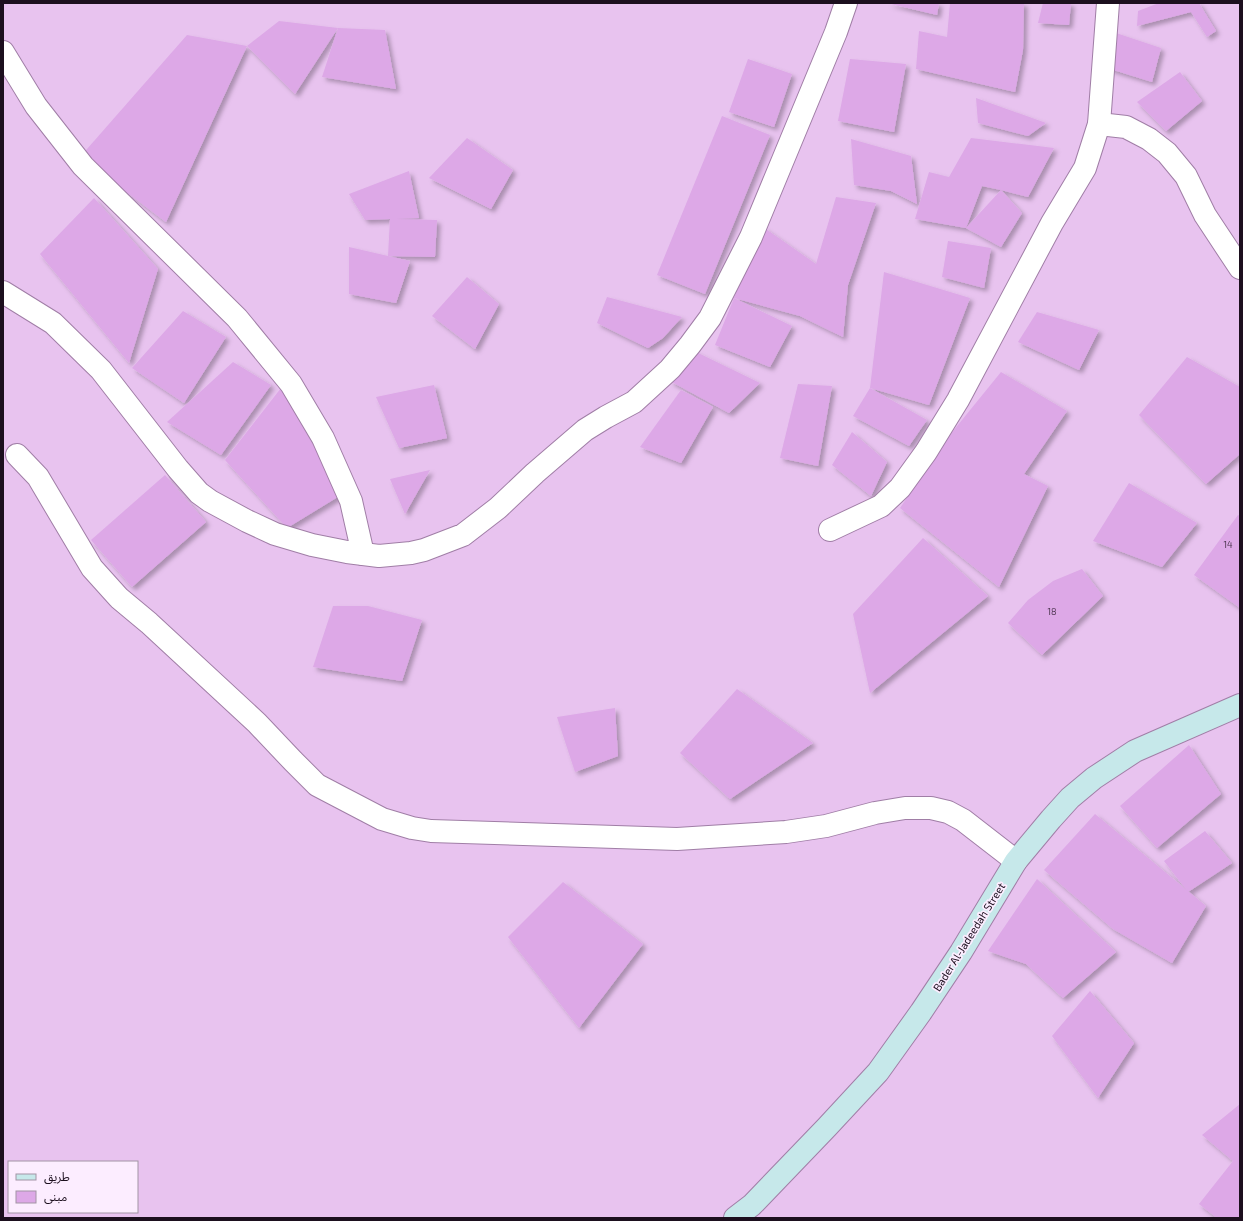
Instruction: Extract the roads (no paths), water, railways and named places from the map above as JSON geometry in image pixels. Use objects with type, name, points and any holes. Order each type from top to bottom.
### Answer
[{"type":"main road","name":"Bader Al-Jadeedah Street","points":[[735,1218],[752,1205],[827,1128],[878,1072],[953,964],[1016,861],[1070,798],[1113,764],[1135,751],[1240,705]]},
{"type":"street","points":[[3,292],[53,323],[101,370],[178,469],[210,502],[247,522],[275,534],[312,545],[347,552],[379,556],[411,553],[438,546],[463,535],[498,508],[535,473],[585,430],[634,402],[670,369],[690,345],[710,318],[751,237],[836,32],[846,3]]},
{"type":"street","points":[[830,530],[880,506],[900,488],[926,452],[958,400],[1049,230],[1085,168],[1099,124],[1108,3]]},
{"type":"street","points":[[3,52],[36,106],[83,166],[237,318],[291,384],[323,438],[351,501],[363,554]]},
{"type":"street","points":[[1099,124],[1126,127],[1149,139],[1167,153],[1186,176],[1205,215],[1240,268]]},
{"type":"street","points":[[17,455],[38,477],[92,568],[119,598],[257,723],[292,761],[317,785],[382,819],[412,828],[431,831],[677,839],[786,832],[826,826],[875,813],[898,809],[931,808],[948,812],[963,820],[1016,861]]}]
